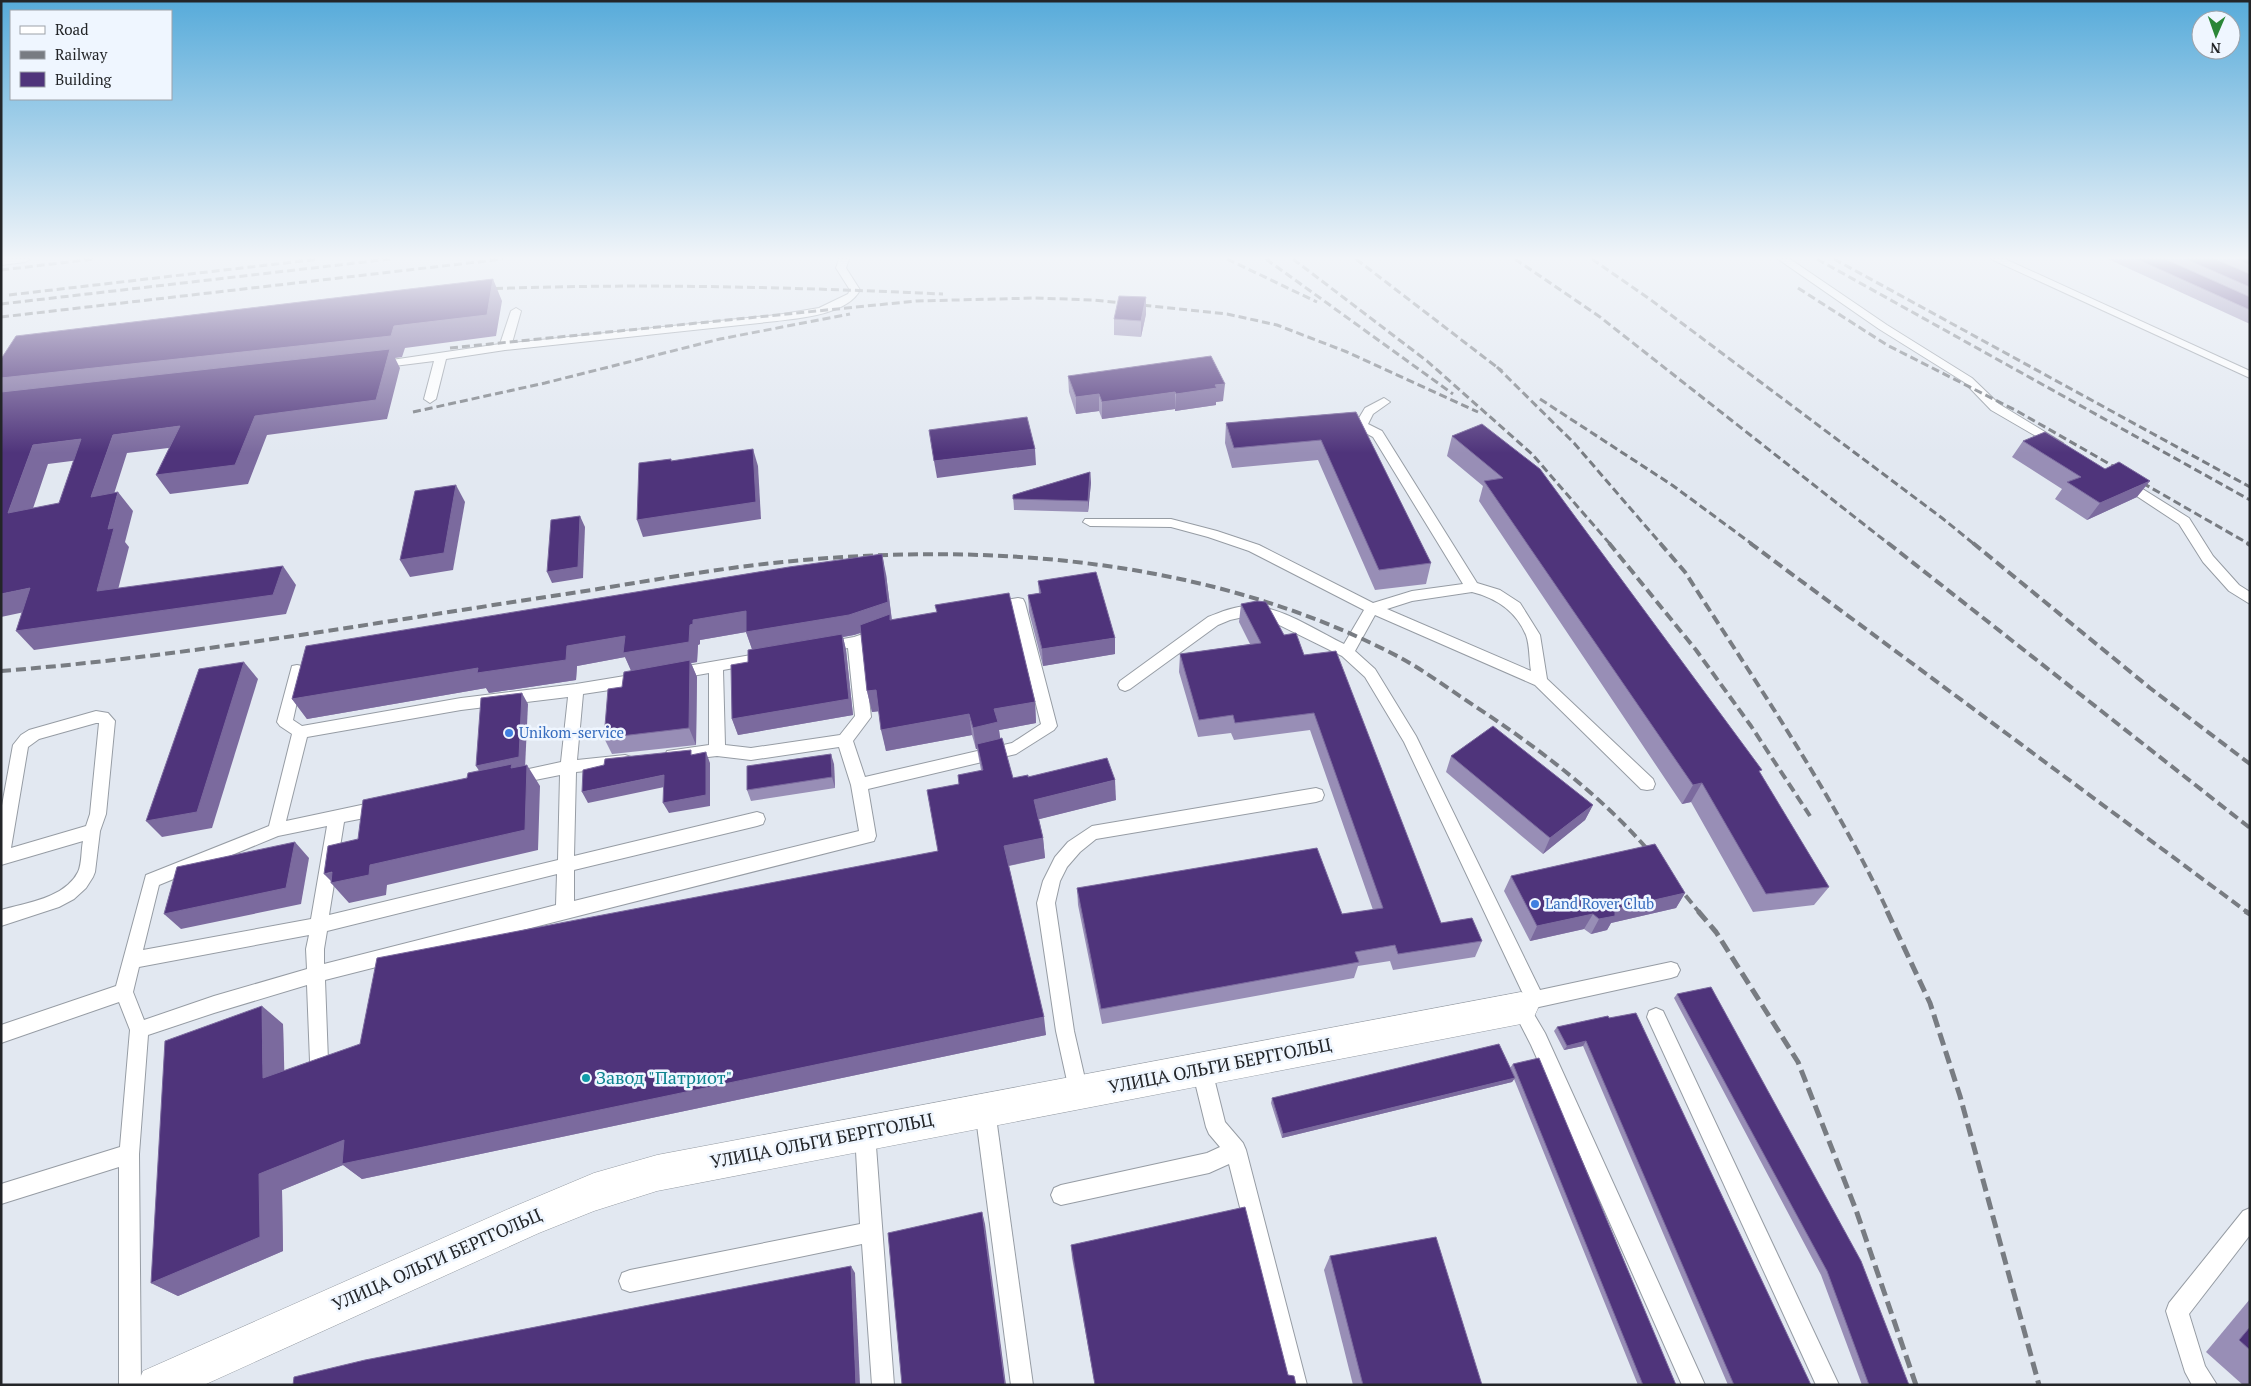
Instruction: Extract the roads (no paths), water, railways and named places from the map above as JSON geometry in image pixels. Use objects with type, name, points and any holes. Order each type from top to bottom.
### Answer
[{"type":"street","name":"УЛИЦА ОЛЬГИ БЕРГГОЛЬЦ","points":[[157,1385],[198,1375],[594,1192],[657,1172],[1202,1070],[1528,1004]]},
{"type":"lane","points":[[505,347],[512,324]]},
{"type":"lane","points":[[362,366],[440,358],[505,347],[724,324]]},
{"type":"lane","points":[[1878,324],[1968,380],[1995,407],[2070,450]]},
{"type":"lane","points":[[2138,324],[2250,375]]},
{"type":"lane","points":[[430,399],[440,358]]},
{"type":"lane","points":[[1362,426],[1363,418],[1368,412],[1384,402]]},
{"type":"lane","points":[[1332,428],[1362,426],[1378,434],[1472,587]]},
{"type":"lane","points":[[2111,474],[2184,521],[2208,559],[2234,588],[2250,599]]},
{"type":"lane","points":[[1090,522],[1171,524],[1212,534],[1254,548],[1372,608],[1540,680],[1647,784]]},
{"type":"lane","points":[[1347,652],[1372,608],[1412,596],[1472,587],[1495,593],[1515,607],[1533,635],[1540,680]]},
{"type":"lane","points":[[859,785],[1016,748],[1049,726],[1018,603],[979,609]]},
{"type":"lane","points":[[1124,685],[1212,621],[1227,615],[1248,611],[1268,613],[1347,652],[1370,673],[1411,740],[1528,1004],[1542,1048],[1694,1385]]},
{"type":"lane","points":[[809,650],[855,642],[897,628]]},
{"type":"lane","points":[[658,757],[718,750],[751,754],[845,740],[863,717],[855,642]]},
{"type":"lane","points":[[297,670],[285,722],[300,732],[461,704],[576,690],[781,655]]},
{"type":"lane","points":[[716,666],[718,750]]},
{"type":"lane","points":[[565,910],[568,767],[576,690]]},
{"type":"lane","points":[[1,918],[53,902],[68,894],[80,883],[87,872],[92,831],[98,814],[107,721],[103,717],[96,717],[34,734],[21,745],[1,858],[92,831]]},
{"type":"lane","points":[[276,830],[300,732]]},
{"type":"lane","points":[[138,1030],[190,1011],[316,974],[565,910],[868,836],[859,785],[845,740]]},
{"type":"lane","points":[[501,781],[568,767],[638,759]]},
{"type":"lane","points":[[1078,1092],[1065,1031],[1046,903],[1050,882],[1060,863],[1074,845],[1092,833],[1316,795]]},
{"type":"lane","points":[[130,1385],[129,1154],[138,1030],[124,992],[152,880],[276,830],[395,804]]},
{"type":"lane","points":[[319,1061],[314,949],[337,817]]},
{"type":"lane","points":[[132,960],[319,925],[757,820]]},
{"type":"lane","points":[[1528,1004],[1671,970]]},
{"type":"lane","points":[[1,1034],[124,992]]},
{"type":"lane","points":[[1656,1017],[1828,1385]]},
{"type":"lane","points":[[1202,1070],[1216,1126],[1236,1150],[1296,1385]]},
{"type":"lane","points":[[985,1110],[1022,1385]]},
{"type":"lane","points":[[865,1133],[883,1385]]},
{"type":"lane","points":[[1061,1195],[1210,1163],[1236,1150]]},
{"type":"lane","points":[[1,1194],[129,1154]]},
{"type":"lane","points":[[2206,1385],[2196,1372],[2177,1311],[2250,1218]]},
{"type":"lane","points":[[630,1281],[871,1232]]},
{"type":"railway","points":[[450,348],[691,324]]},
{"type":"railway","points":[[413,412],[545,383],[720,339],[800,324]]},
{"type":"railway","points":[[1271,324],[1347,352],[1478,412]]},
{"type":"railway","points":[[1356,324],[1453,394]]},
{"type":"railway","points":[[1378,324],[1427,361],[1532,454],[1610,544]]},
{"type":"railway","points":[[1440,324],[1498,368]]},
{"type":"railway","points":[[1609,324],[1889,544]]},
{"type":"railway","points":[[1683,324],[1974,544]]},
{"type":"railway","points":[[1854,324],[1887,345],[2017,411],[2249,544]]},
{"type":"railway","points":[[1933,324],[2250,500]]},
{"type":"railway","points":[[1952,324],[2250,487]]},
{"type":"railway","points":[[1498,368],[1502,371]]},
{"type":"railway","points":[[1498,368],[1574,443],[1661,544]]},
{"type":"railway","points":[[1540,399],[1672,485],[1752,544]]},
{"type":"railway","points":[[1609,543],[1696,650],[1751,726],[1810,816]]},
{"type":"railway","points":[[1660,543],[1685,572],[1818,781],[1866,867],[1888,912]]},
{"type":"railway","points":[[1750,543],[2247,912]]},
{"type":"railway","points":[[1888,543],[2250,828]]},
{"type":"railway","points":[[1973,543],[2150,688],[2250,764]]},
{"type":"railway","points":[[1,671],[143,657],[354,627],[702,572],[783,562],[862,556],[941,554],[1020,557],[1099,565],[1177,578],[1253,598],[1327,624],[1399,657],[1437,680],[1545,756],[1592,794],[1635,835],[1654,857]]},
{"type":"railway","points":[[1676,884],[1699,912]]},
{"type":"railway","points":[[1698,911],[1716,932],[1798,1062],[1856,1210],[1916,1385]]},
{"type":"railway","points":[[1887,911],[1930,1003],[1960,1096],[2039,1385]]},
{"type":"railway","points":[[2245,911],[2250,914]]},
{"type":"place","name":"Unikom-service","points":[[509,733]]},
{"type":"place","name":"Land Rover Club","points":[[1535,904]]},
{"type":"place","name":"Завод \"Патриот\"","points":[[586,1078]]}]
